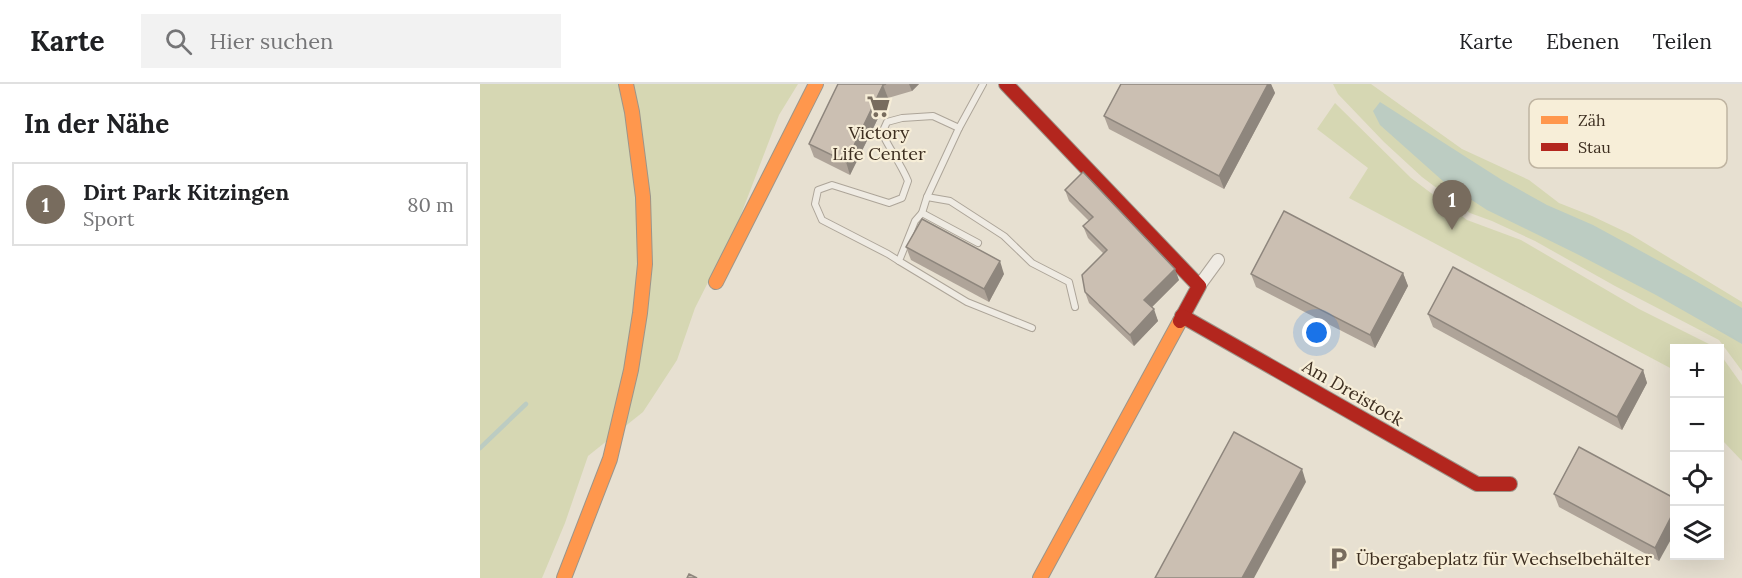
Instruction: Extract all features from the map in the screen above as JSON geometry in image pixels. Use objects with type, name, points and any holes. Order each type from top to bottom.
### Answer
[{"type":"street","points":[[564,578],[610,459],[631,370],[640,313],[645,264],[643,197],[626,84]]},
{"type":"street","points":[[716,282],[816,84]]},
{"type":"street","points":[[1006,84],[1199,286]]},
{"type":"street","points":[[1040,578],[1182,316],[1199,286],[1218,260]]},
{"type":"street","name":"Am Dreistock","points":[[1182,316],[1477,484],[1510,484]]},
{"type":"lane","points":[[899,261],[915,221],[922,213],[927,197],[959,128],[983,84]]},
{"type":"lane","points":[[959,128],[933,116],[902,118],[887,122],[882,133],[887,145],[901,164],[908,181],[902,198],[889,203],[832,185],[818,190],[814,204],[822,220],[888,254],[967,302],[1032,328]]},
{"type":"lane","points":[[927,197],[950,201],[1004,236],[1032,262],[1069,282],[1075,307]]},
{"type":"lane","points":[[922,213],[978,243]]},
{"type":"green space","points":[[480,84],[798,84],[779,115],[737,225],[695,308],[677,360],[643,412],[588,456],[565,523],[542,578],[480,578]]},
{"type":"green space","points":[[1333,84],[1371,84],[1462,149],[1529,180],[1559,203],[1630,234],[1742,302],[1742,371],[1719,340],[1535,241],[1470,213],[1422,177],[1384,142],[1338,94]]},
{"type":"green space","points":[[1335,103],[1411,178],[1467,220],[1521,240],[1639,309],[1709,344],[1670,344],[1670,368],[1349,198],[1368,168],[1317,129]]},
{"type":"green space","points":[[1724,360],[1742,385],[1742,461],[1724,442]]},
{"type":"shaded area","points":[[1380,102],[1502,180],[1547,205],[1593,225],[1742,308],[1742,344],[1656,295],[1487,210],[1444,182],[1380,125],[1373,111]]},
{"type":"building","points":[[838,84],[886,84],[883,85],[846,162],[809,144]]},
{"type":"building","points":[[1121,84],[1268,84],[1219,176],[1104,116]]},
{"type":"building","points":[[1083,172],[1175,269],[1144,300],[1154,309],[1130,335],[1085,292],[1082,275],[1107,250],[1083,226],[1093,217],[1065,190]]},
{"type":"building","points":[[1284,211],[1403,273],[1370,335],[1251,274]]},
{"type":"building","points":[[922,219],[1000,261],[984,289],[906,247]]},
{"type":"building","points":[[1453,267],[1643,370],[1617,417],[1428,314]]},
{"type":"building","points":[[1234,432],[1302,469],[1242,578],[1155,578]]},
{"type":"building","points":[[1579,447],[1670,496],[1670,519],[1655,548],[1554,494]]},
{"type":"waterway","points":[[480,448],[526,404]]},
{"type":"traffic: slow","points":[[564,578],[610,459],[631,370],[640,313],[645,264],[643,197],[626,84]]},
{"type":"traffic: slow","points":[[716,282],[816,84]]},
{"type":"traffic: slow","points":[[1040,578],[1180,321]]},
{"type":"traffic: jam","points":[[1006,84],[1199,286],[1180,321]]},
{"type":"traffic: jam","points":[[1182,316],[1477,484],[1510,484]]},
{"type":"place","name":"Victory Life Center","points":[[879,107]]},
{"type":"place","name":"Dirt Park Kitzingen","points":[[1452,230]]},
{"type":"place","name":"Übergabeplatz für Wechselbehälter","points":[[1338,559]]}]
